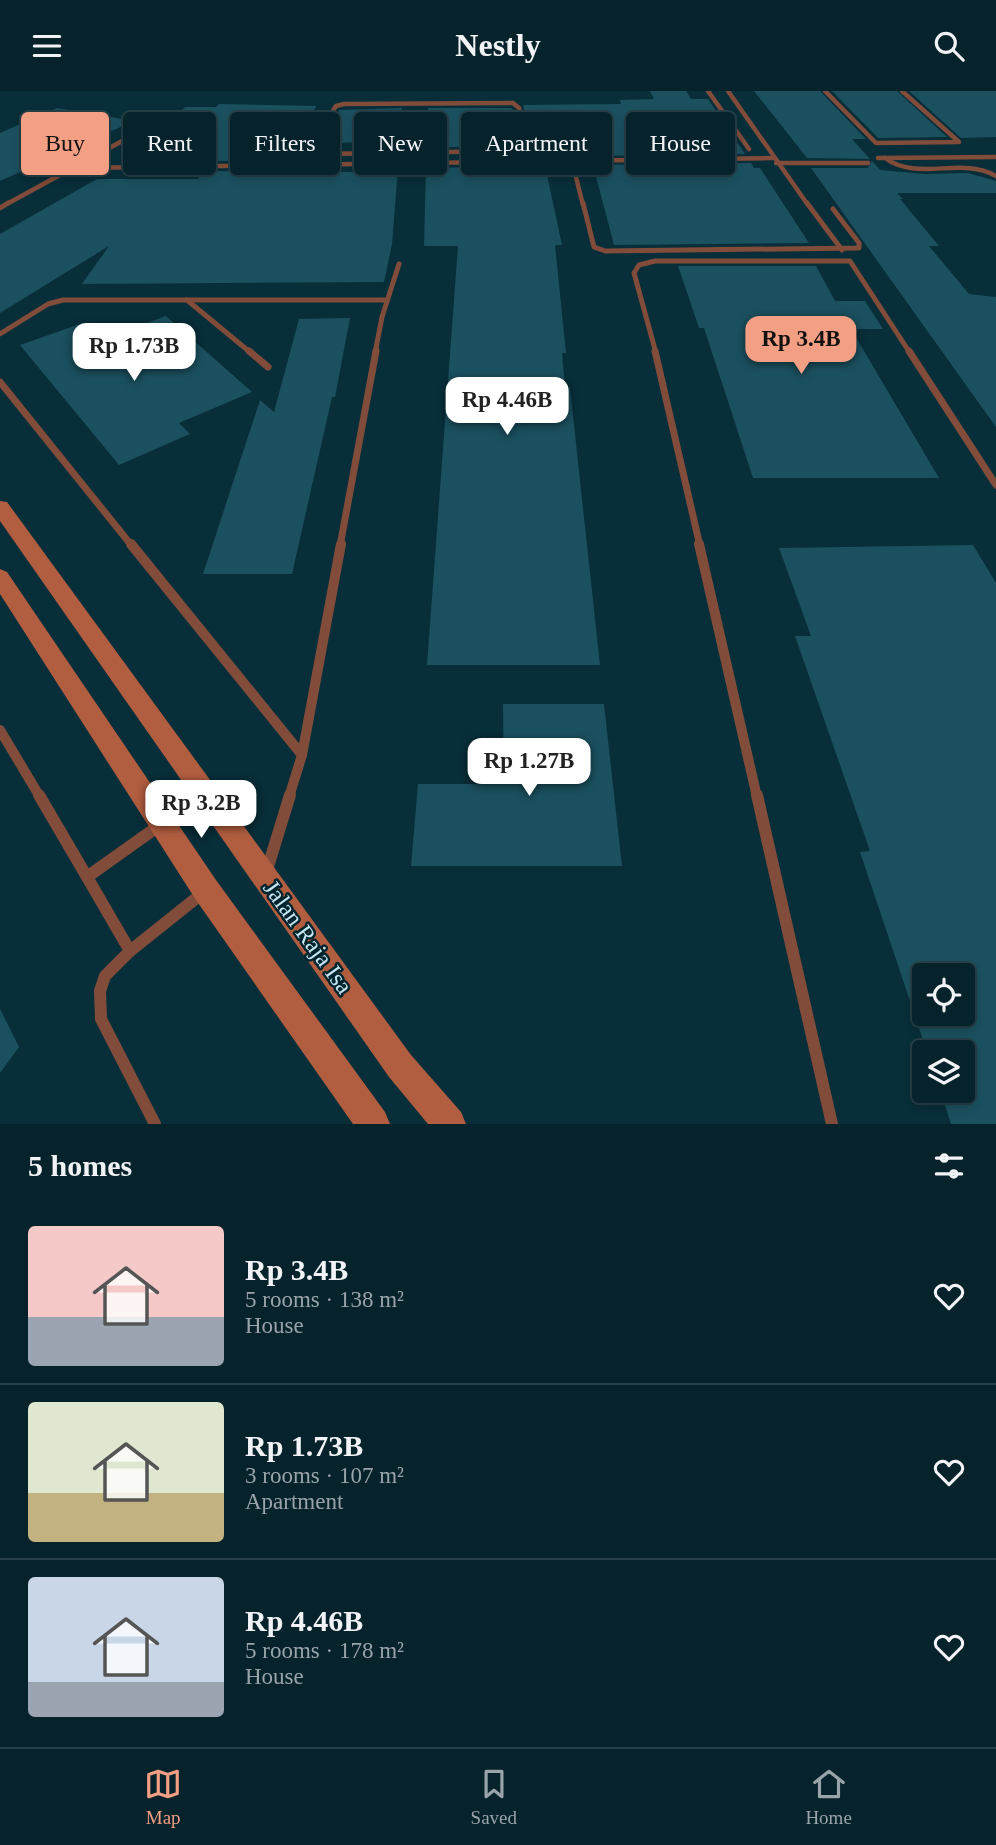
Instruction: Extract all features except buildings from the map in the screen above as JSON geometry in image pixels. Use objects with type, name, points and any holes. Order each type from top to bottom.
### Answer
[{"type":"main road","name":"Jalan Raja Isa","points":[[0,507],[400,1066],[449,1124]]},
{"type":"main road","points":[[0,577],[206,890],[373,1124]]},
{"type":"lane","points":[[708,91],[749,149]]},
{"type":"lane","points":[[728,91],[775,161],[842,250]]},
{"type":"lane","points":[[825,91],[873,142],[884,145],[952,145],[960,141],[902,91]]},
{"type":"lane","points":[[515,103],[527,146],[509,151],[322,154],[331,114],[336,106],[344,104],[515,103]]},
{"type":"lane","points":[[952,145],[965,157]]},
{"type":"lane","points":[[996,157],[881,158],[897,167],[979,167],[996,176]]},
{"type":"lane","points":[[612,161],[867,163]]},
{"type":"lane","points":[[340,164],[461,162]]},
{"type":"lane","points":[[109,167],[230,165]]},
{"type":"lane","points":[[0,208],[63,175]]},
{"type":"lane","points":[[576,175],[594,247],[605,251],[858,249],[860,245],[832,209]]},
{"type":"lane","points":[[832,1124],[635,268],[639,264],[655,261],[850,261],[996,485]]},
{"type":"lane","points":[[265,877],[302,755],[387,300],[399,264]]},
{"type":"lane","points":[[187,300],[268,367]]},
{"type":"lane","points":[[0,334],[58,301],[387,300]]},
{"type":"lane","points":[[0,382],[302,755]]},
{"type":"lane","points":[[0,730],[130,951]]},
{"type":"lane","points":[[87,877],[161,824]]},
{"type":"lane","points":[[155,1124],[101,1019],[100,991],[105,977],[130,951],[206,890]]}]
